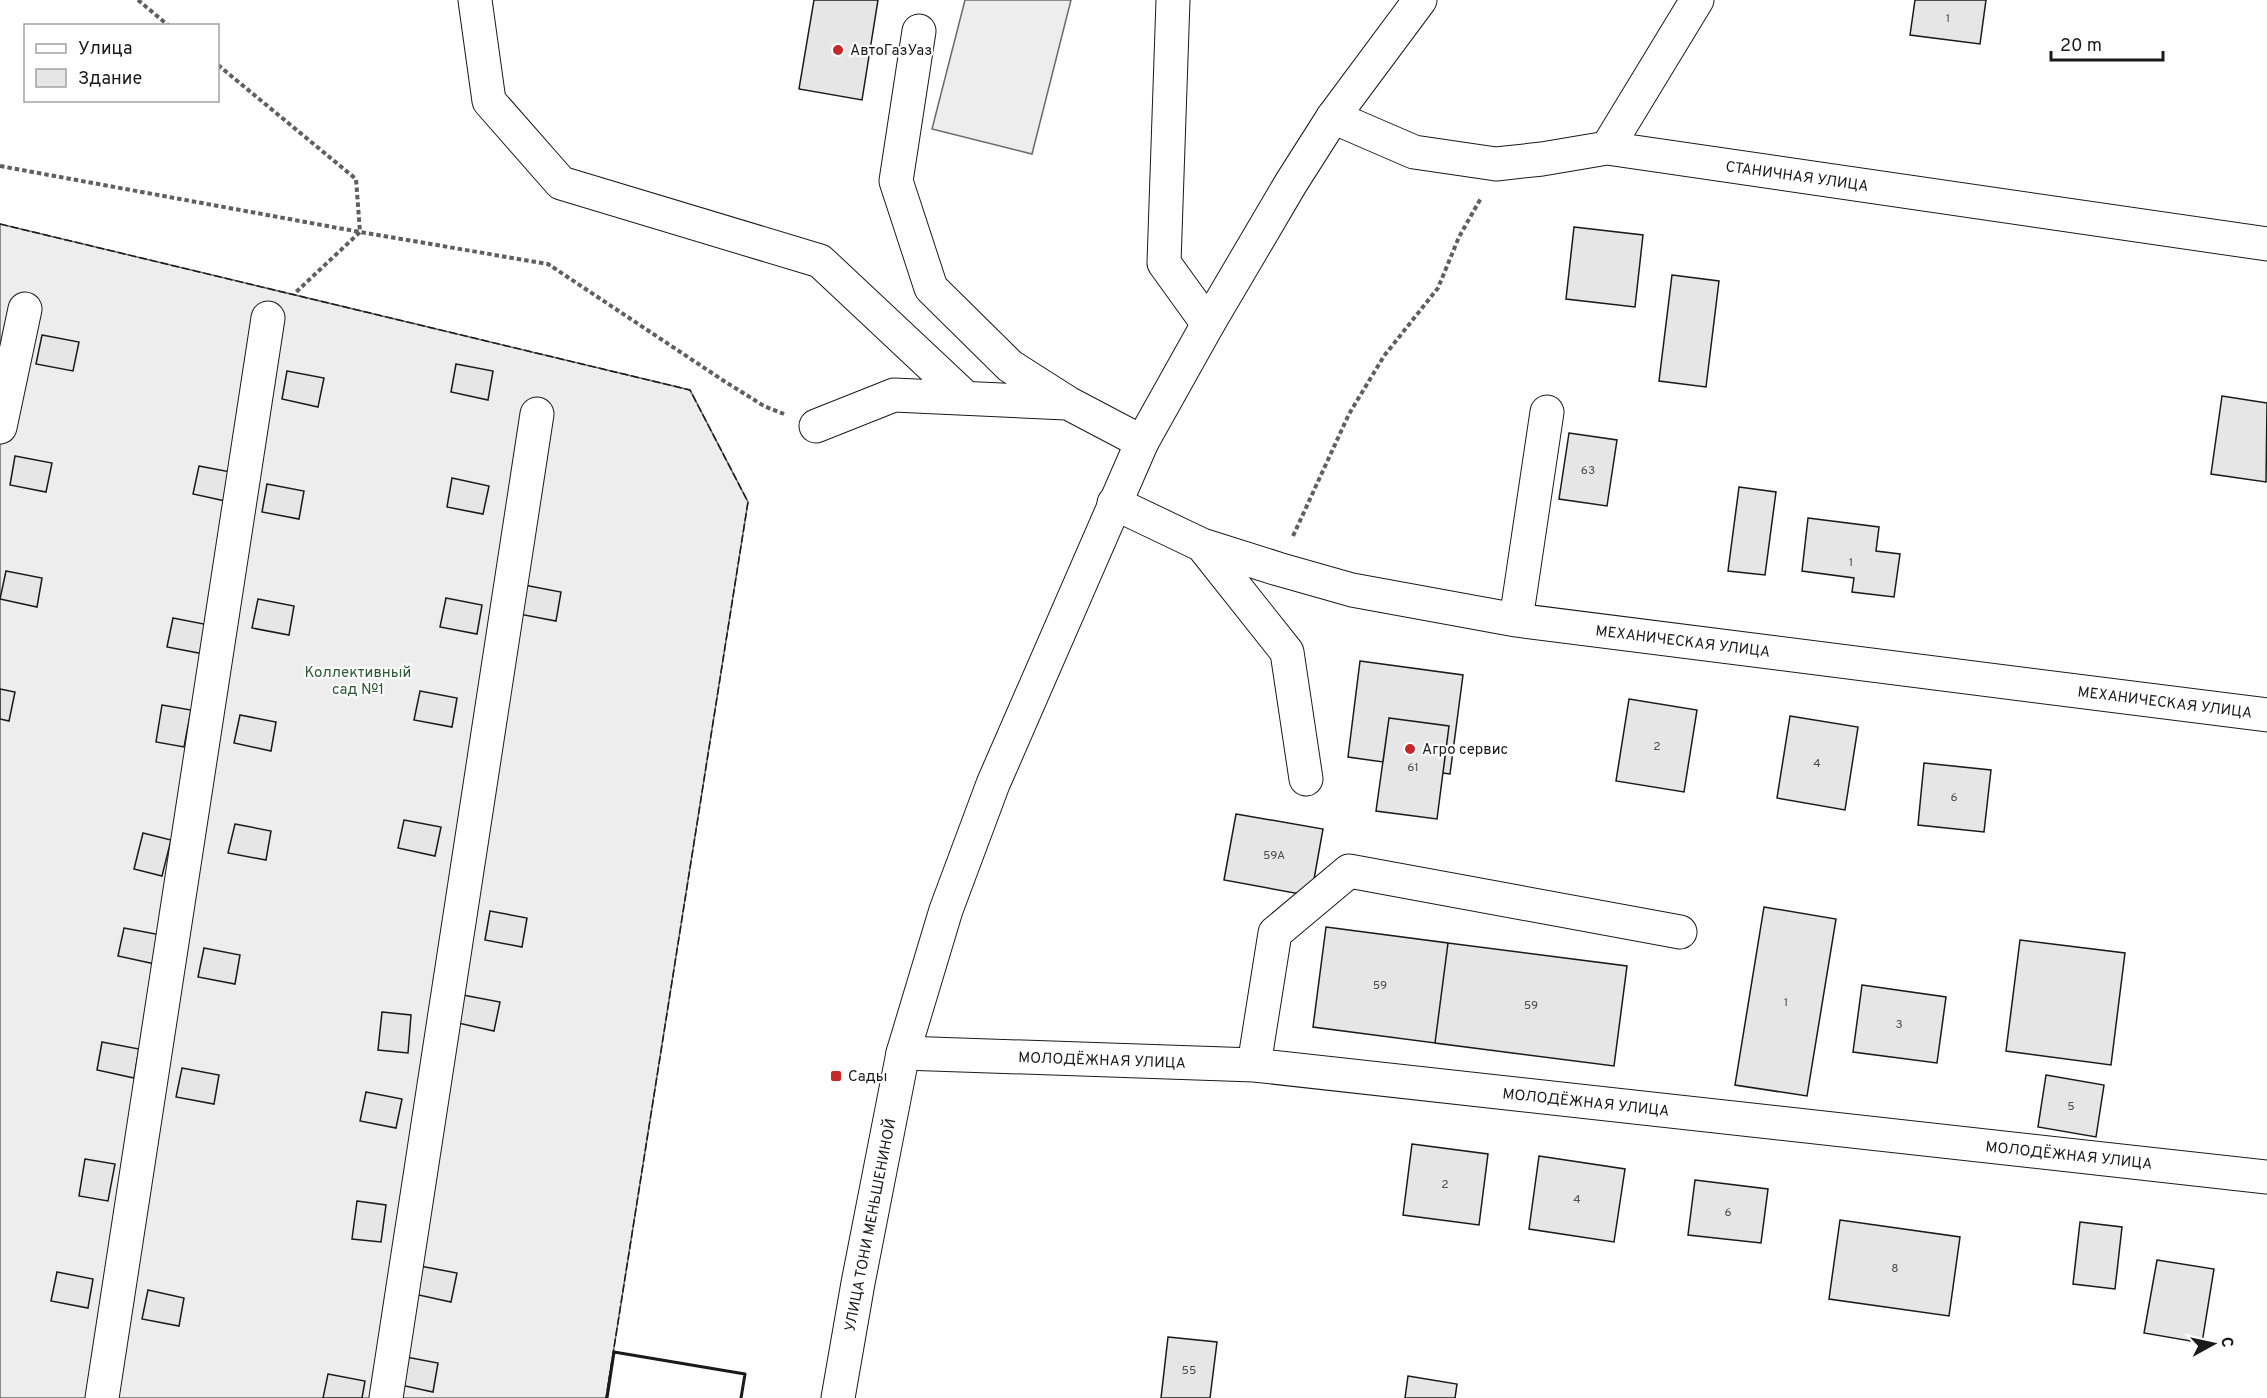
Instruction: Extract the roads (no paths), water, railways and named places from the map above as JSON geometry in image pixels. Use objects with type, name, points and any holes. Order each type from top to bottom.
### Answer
[{"type":"street","points":[[476,0],[489,101],[561,183],[820,261],[966,398]]},
{"type":"street","points":[[1173,0],[1164,263],[1208,324]]},
{"type":"street","name":"УЛИЦА ТОНИ МЕНЬШЕНИНОЙ","points":[[838,1398],[903,1053],[946,910],[993,784],[1142,442],[1208,324],[1333,117],[1420,0]]},
{"type":"street","points":[[1607,148],[1697,0]]},
{"type":"street","points":[[919,32],[896,182],[931,288],[1010,366],[1068,403],[1142,442]]},
{"type":"street","name":"СТАНИЧНАЯ УЛИЦА","points":[[1333,117],[1414,152],[1496,164],[1607,148],[2267,244]]},
{"type":"street","points":[[0,427],[25,309]]},
{"type":"street","points":[[102,1398],[268,318]]},
{"type":"street","points":[[816,426],[894,395],[1068,403]]},
{"type":"street","points":[[1515,620],[1547,412]]},
{"type":"street","points":[[386,1398],[537,414]]},
{"type":"street","name":"МЕХАНИЧЕСКАЯ УЛИЦА","points":[[1114,503],[1202,545],[1278,569],[1352,590],[1515,620],[2267,715]]},
{"type":"street","points":[[1202,545],[1287,652],[1306,780]]},
{"type":"street","points":[[1254,1065],[1275,933],[1349,871],[1680,932]]},
{"type":"street","name":"МОЛОДЁЖНАЯ УЛИЦА","points":[[903,1053],[1254,1065],[2267,1177]]},
{"type":"place","name":"АвтоГазУаз","points":[[838,50]]},
{"type":"place","name":"Агро сервис","points":[[1410,749]]},
{"type":"place","name":"Сады","points":[[836,1076]]},
{"type":"park label","name":"Коллективный сад №1","points":[[358,680]]}]
